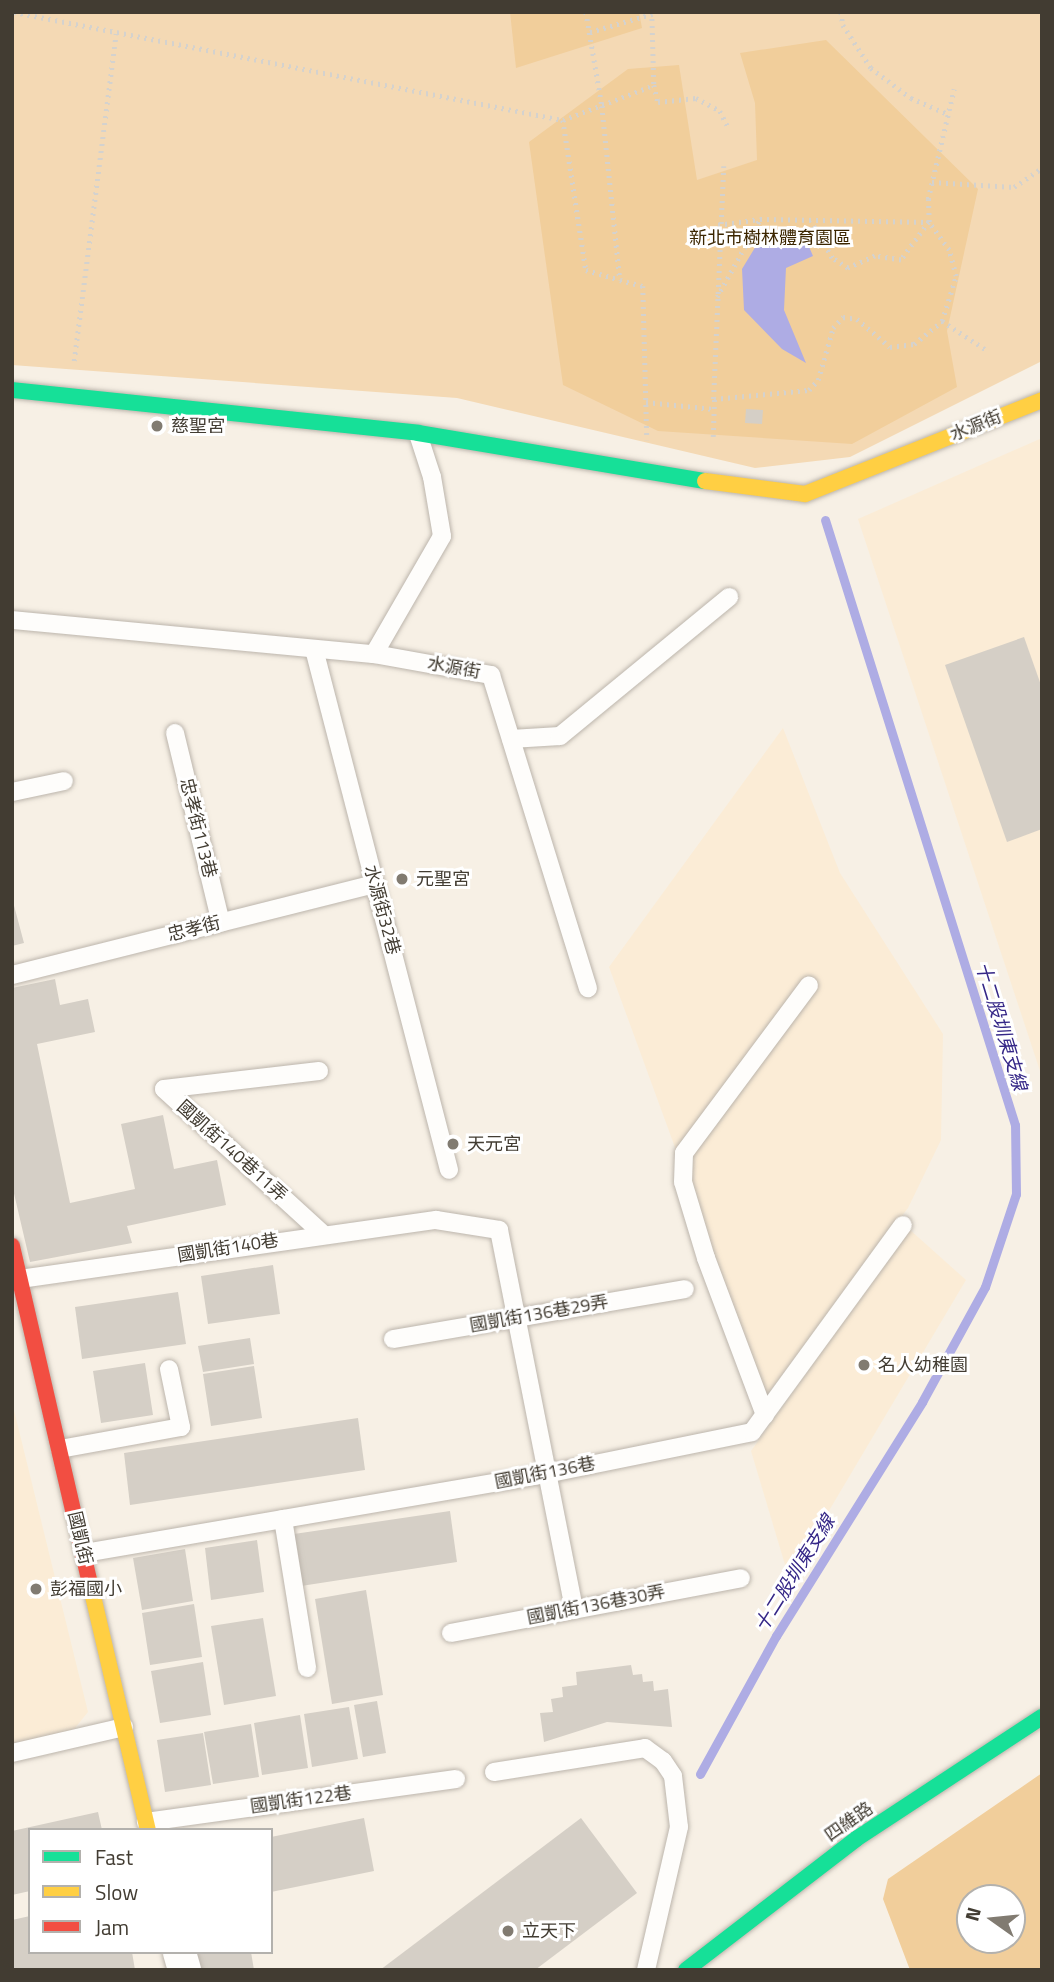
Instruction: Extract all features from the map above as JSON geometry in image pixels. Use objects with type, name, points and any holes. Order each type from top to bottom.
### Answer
[{"type":"street","name":"水源街","points":[[12,390],[70,393],[418,433],[648,473],[805,494],[1042,400]]},
{"type":"street","name":"國凱街","points":[[12,1246],[147,1826]]},
{"type":"street","name":"四維路","points":[[686,1970],[856,1839],[1042,1717]]},
{"type":"lane","points":[[12,620],[374,654],[442,536],[432,477],[418,433]]},
{"type":"lane","points":[[511,739],[560,736],[729,597]]},
{"type":"lane","name":"水源街32巷","points":[[314,649],[449,1170]]},
{"type":"lane","name":"水源街","points":[[374,654],[491,675],[588,988]]},
{"type":"lane","name":"忠孝街113巷","points":[[175,733],[221,923]]},
{"type":"lane","points":[[12,792],[64,781]]},
{"type":"lane","name":"忠孝街","points":[[12,975],[375,884]]},
{"type":"lane","points":[[765,1415],[706,1258],[683,1182],[684,1153],[809,985]]},
{"type":"lane","name":"國凱街140巷11弄","points":[[319,1071],[164,1089],[323,1234]]},
{"type":"lane","name":"國凱街140巷","points":[[20,1279],[436,1220],[499,1230],[515,1318]]},
{"type":"lane","name":"國凱街136巷","points":[[84,1553],[546,1474],[752,1432],[902,1225]]},
{"type":"lane","name":"國凱街136巷29弄","points":[[393,1339],[685,1289]]},
{"type":"lane","points":[[515,1318],[574,1609]]},
{"type":"lane","points":[[60,1449],[181,1427],[169,1369]]},
{"type":"lane","points":[[283,1519],[307,1668]]},
{"type":"lane","name":"國凱街136巷30弄","points":[[451,1633],[741,1578]]},
{"type":"lane","points":[[12,1753],[124,1727]]},
{"type":"lane","points":[[494,1772],[645,1748],[663,1761],[673,1776],[679,1827],[646,1970]]},
{"type":"lane","name":"國凱街122巷","points":[[147,1826],[456,1779]]},
{"type":"path","points":[[14,12],[564,120],[654,85]]},
{"type":"path","points":[[586,12],[602,106],[620,280]]},
{"type":"path","points":[[841,12],[843,25],[871,68],[911,98],[948,114]]},
{"type":"path","points":[[590,32],[652,13],[657,102],[696,98],[720,111],[729,129]]},
{"type":"path","points":[[70,393],[116,34]]},
{"type":"path","points":[[811,222],[832,258],[848,268],[875,256],[901,260],[929,222],[932,182],[954,89]]},
{"type":"path","points":[[564,120],[586,270],[643,286],[648,473]]},
{"type":"path","points":[[713,438],[719,225],[724,166]]},
{"type":"path","points":[[932,182],[1014,187],[1042,168]]},
{"type":"path","points":[[719,225],[760,219],[929,222]]},
{"type":"path","points":[[717,298],[760,219]]},
{"type":"path","points":[[714,399],[809,390],[818,380],[833,328],[843,317],[857,319],[890,346],[914,344],[942,321],[956,276],[949,250],[929,222]]},
{"type":"path","points":[[942,321],[988,351]]},
{"type":"path","points":[[646,402],[714,410]]},
{"type":"shaded area","points":[[1042,438],[1042,1077],[858,519]]},
{"type":"shaded area","points":[[783,728],[840,873],[943,1034],[941,1140],[908,1208],[766,1396],[609,967]]},
{"type":"shaded area","name":"名人幼稚園","points":[[909,1229],[966,1280],[789,1578],[751,1451]]},
{"type":"shaded area","name":"彭福國小","points":[[12,1402],[88,1712],[71,1733],[12,1747]]},
{"type":"green space","name":"新北市樹林體育園區","points":[[12,12],[1042,12],[1042,361],[850,457],[755,468],[457,398],[12,365]]},
{"type":"green space","points":[[510,12],[639,12],[642,28],[516,68]]},
{"type":"green space","points":[[826,40],[978,189],[947,331],[957,387],[852,444],[658,431],[563,385],[529,142],[628,69],[679,65],[697,180],[757,160],[755,103],[740,53]]},
{"type":"green space","points":[[1042,1773],[1042,1970],[910,1970],[883,1899],[888,1879]]},
{"type":"water","points":[[801,228],[813,256],[786,268],[784,310],[806,363],[782,349],[744,310],[742,269],[759,241]]},
{"type":"building","points":[[746,409],[763,410],[762,424],[745,423]]},
{"type":"building","points":[[1024,637],[1042,688],[1042,829],[1007,842],[945,665]]},
{"type":"building","points":[[12,898],[24,943],[12,946]]},
{"type":"building","points":[[55,979],[60,1005],[88,999],[95,1032],[37,1044],[70,1203],[135,1189],[121,1124],[163,1115],[174,1169],[217,1160],[226,1205],[127,1226],[132,1243],[30,1262],[12,1185],[12,988]]},
{"type":"building","points":[[273,1265],[280,1314],[208,1324],[201,1276]]},
{"type":"building","points":[[178,1292],[186,1344],[82,1359],[75,1307]]},
{"type":"building","points":[[250,1338],[254,1364],[203,1372],[198,1346]]},
{"type":"building","points":[[145,1363],[153,1415],[101,1423],[93,1371]]},
{"type":"building","points":[[254,1366],[262,1418],[211,1426],[203,1374]]},
{"type":"building","points":[[358,1418],[365,1470],[130,1505],[124,1453]]},
{"type":"building","points":[[450,1511],[457,1562],[301,1586],[294,1534]]},
{"type":"building","points":[[257,1540],[264,1592],[211,1600],[205,1548]]},
{"type":"building","points":[[185,1549],[193,1601],[142,1610],[133,1558]]},
{"type":"building","points":[[366,1590],[383,1695],[332,1704],[315,1599]]},
{"type":"building","points":[[194,1604],[202,1657],[150,1665],[142,1613]]},
{"type":"building","points":[[263,1618],[276,1696],[224,1705],[211,1626]]},
{"type":"building","points":[[203,1662],[211,1715],[160,1723],[151,1671]]},
{"type":"building","points":[[631,1665],[633,1675],[642,1674],[643,1682],[653,1681],[654,1691],[668,1689],[672,1727],[607,1722],[544,1742],[540,1713],[553,1712],[551,1699],[563,1697],[562,1687],[577,1685],[576,1672]]},
{"type":"building","points":[[377,1701],[386,1753],[363,1757],[354,1705]]},
{"type":"building","points":[[349,1707],[358,1759],[312,1767],[304,1714]]},
{"type":"building","points":[[300,1715],[308,1768],[262,1775],[254,1723]]},
{"type":"building","points":[[251,1724],[259,1777],[213,1784],[204,1732]]},
{"type":"building","points":[[203,1733],[211,1785],[165,1792],[157,1740]]},
{"type":"building","points":[[98,1812],[102,1828],[28,1828],[28,1891],[12,1895],[12,1831]]},
{"type":"building","points":[[364,1818],[374,1871],[273,1892],[273,1837]]},
{"type":"building","name":"立天下","points":[[581,1818],[637,1893],[535,1970],[380,1970]]},
{"type":"building","points":[[28,1916],[28,1954],[132,1954],[135,1970],[12,1970],[12,1920]]},
{"type":"building","points":[[195,1954],[251,1954],[254,1970],[199,1970]]},
{"type":"waterway","name":"十二股圳東支線","points":[[700,1774],[776,1636],[922,1402],[985,1287],[1016,1194],[1015,1125],[825,520]]},
{"type":"traffic: fast","points":[[12,390],[418,433],[705,481]]},
{"type":"traffic: fast","points":[[686,1970],[856,1839],[1042,1717]]},
{"type":"traffic: slow","points":[[705,481],[805,494],[1042,400]]},
{"type":"traffic: slow","points":[[89,1579],[148,1828]]},
{"type":"traffic: jam","points":[[12,1246],[89,1579]]},
{"type":"place","name":"慈聖宮","points":[[157,426]]},
{"type":"place","name":"元聖宮","points":[[402,879]]},
{"type":"place","name":"天元宮","points":[[453,1144]]},
{"type":"place","name":"名人幼稚園","points":[[864,1365]]},
{"type":"place","name":"彭福國小","points":[[36,1589]]},
{"type":"place","name":"立天下","points":[[508,1931]]}]
